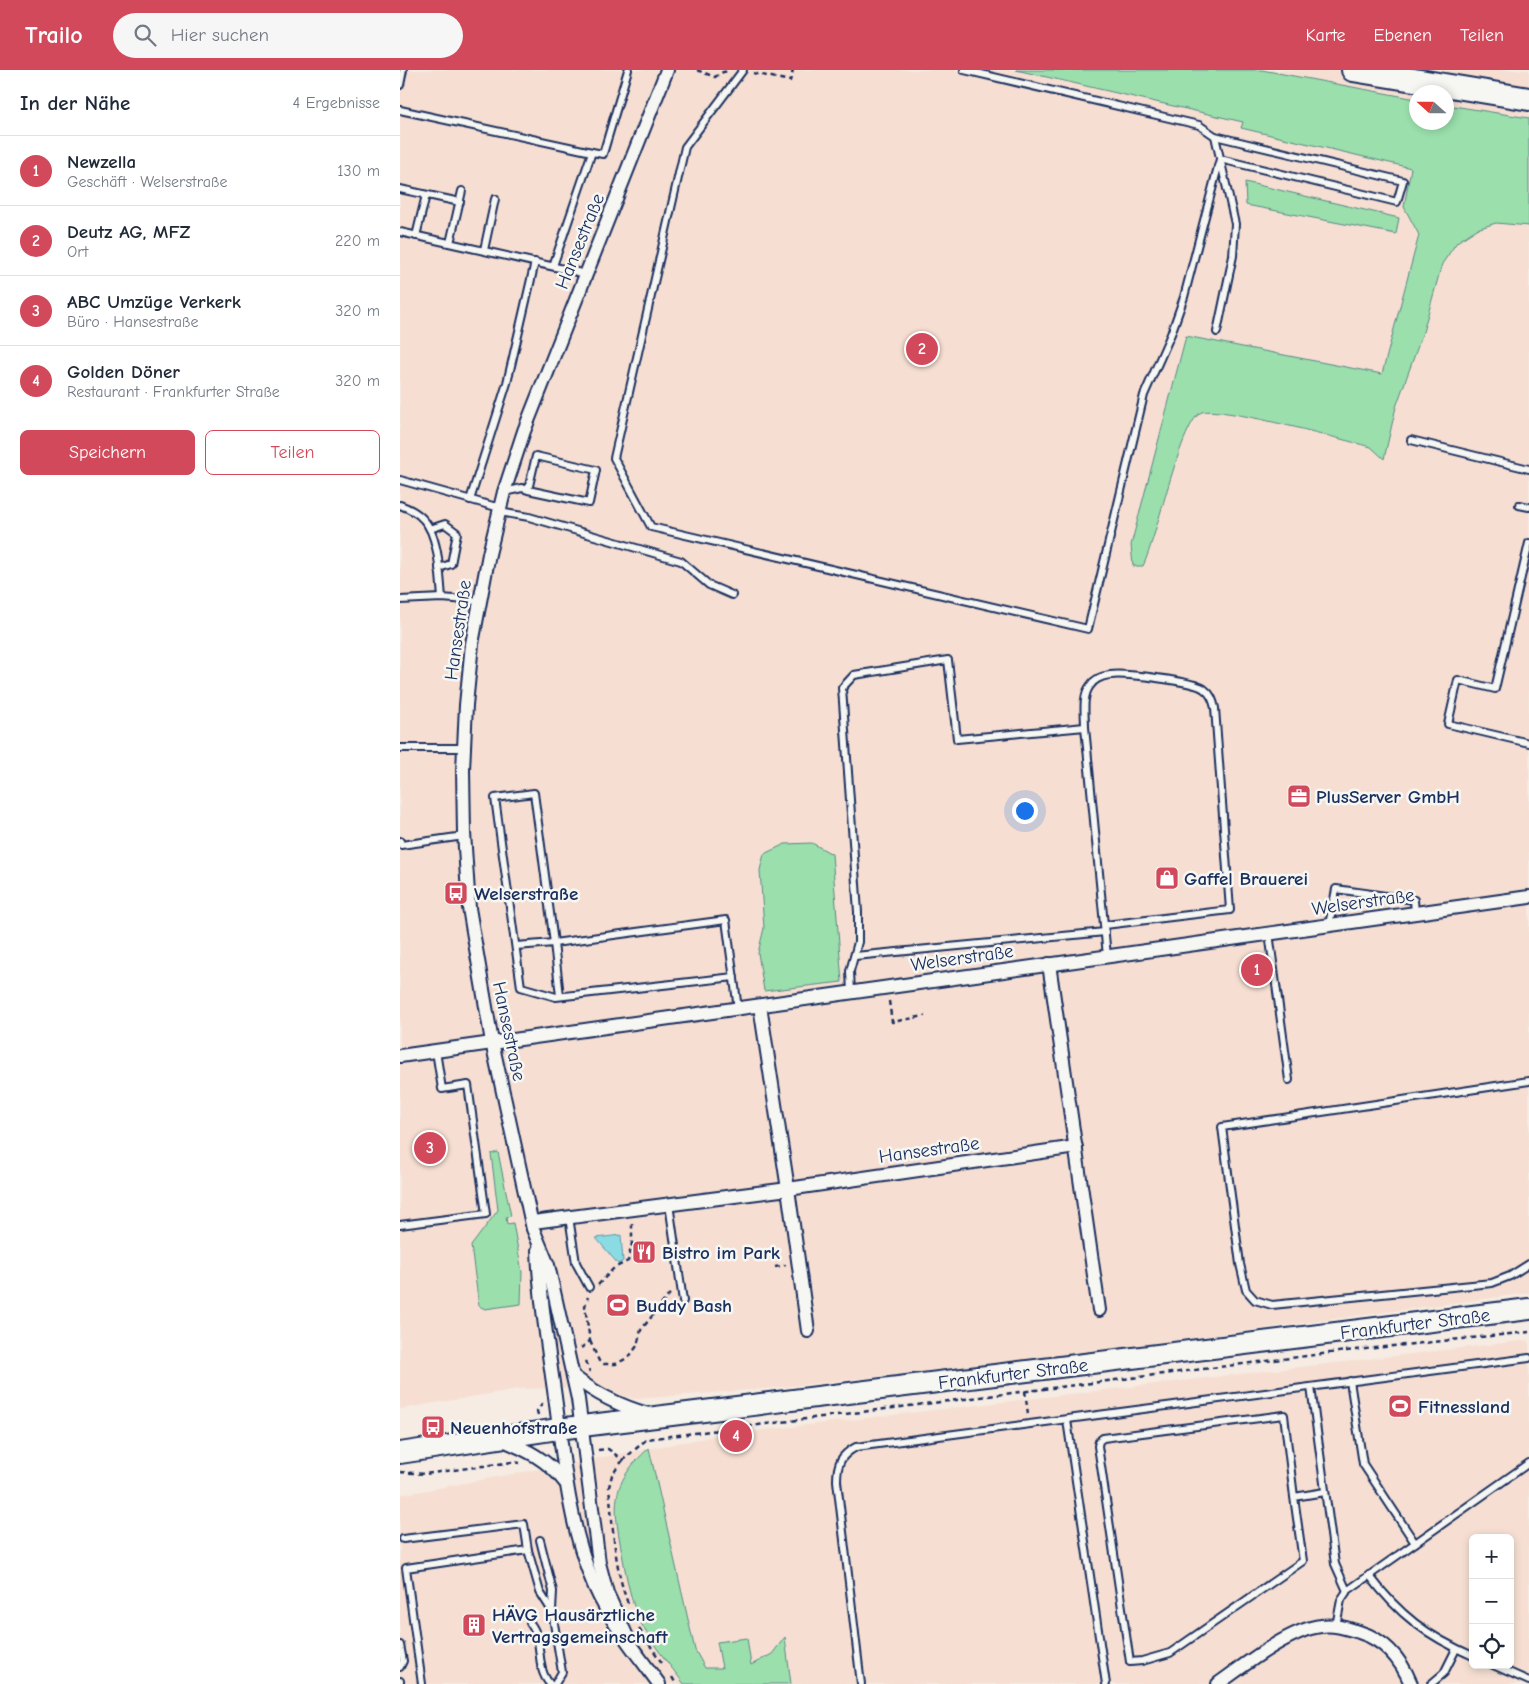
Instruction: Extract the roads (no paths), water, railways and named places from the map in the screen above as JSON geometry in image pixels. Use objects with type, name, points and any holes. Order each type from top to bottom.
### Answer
[{"type":"highway","points":[[1353,70],[1529,99]]},
{"type":"main road","name":"Frankfurter Straße","points":[[400,1453],[558,1429],[1529,1309]]},
{"type":"street","name":"Hansestraße","points":[[558,1429],[540,1297],[537,1240],[492,1042],[471,926],[464,836],[464,748],[467,697],[479,601],[504,492],[524,430],[667,70]]},
{"type":"street","name":"Welserstraße","points":[[400,1056],[1529,897]]},
{"type":"street","points":[[1049,964],[1099,1310]]},
{"type":"street","points":[[760,1006],[808,1331]]},
{"type":"street","name":"Hansestraße","points":[[533,1222],[788,1189],[1076,1147]]},
{"type":"street","name":"Hansestraße","points":[[537,1240],[548,1265],[583,1426]]},
{"type":"street","points":[[573,1376],[595,1393],[625,1407],[657,1417]]},
{"type":"street","points":[[583,1426],[599,1563],[608,1593],[629,1641]]},
{"type":"street","points":[[558,1429],[567,1484],[590,1575],[608,1616],[629,1641],[659,1684]]},
{"type":"street","points":[[497,1438],[524,1449],[541,1459],[554,1469],[567,1484]]},
{"type":"street","points":[[1222,1683],[1288,1638],[1310,1628],[1336,1626],[1365,1634],[1382,1642],[1404,1668],[1411,1684]]},
{"type":"lane","points":[[400,85],[403,70]]},
{"type":"lane","points":[[400,110],[603,154],[628,70]]},
{"type":"lane","points":[[743,70],[685,147],[614,458],[651,527],[1088,628],[1144,395],[1171,334],[1184,297],[1220,159]]},
{"type":"lane","points":[[964,70],[1198,125],[1215,136],[1403,181],[1397,202],[1220,159]]},
{"type":"lane","points":[[1215,136],[1235,224],[1233,256],[1216,332]]},
{"type":"lane","points":[[554,266],[592,152]]},
{"type":"lane","points":[[400,189],[460,202]]},
{"type":"lane","points":[[450,243],[462,191]]},
{"type":"lane","points":[[416,236],[426,195]]},
{"type":"lane","points":[[484,250],[495,199]]},
{"type":"lane","points":[[400,232],[586,274]]},
{"type":"lane","points":[[470,500],[507,383],[535,262]]},
{"type":"lane","points":[[1411,440],[1529,469]]},
{"type":"lane","points":[[504,492],[522,488],[528,490],[589,504],[596,470],[536,456],[528,490]]},
{"type":"lane","points":[[400,480],[681,561],[709,585],[732,595]]},
{"type":"lane","points":[[400,505],[423,519],[430,529],[439,568],[442,598]]},
{"type":"lane","points":[[1519,505],[1529,507]]},
{"type":"lane","points":[[430,529],[445,524],[457,533],[451,564],[439,568]]},
{"type":"lane","points":[[1529,543],[1494,689],[1458,680],[1448,724],[1529,743]]},
{"type":"lane","points":[[400,600],[442,598],[479,601]]},
{"type":"lane","points":[[850,992],[850,971],[858,942],[858,912],[842,688],[847,679],[854,675],[948,660],[957,739],[1085,727]]},
{"type":"lane","points":[[855,956],[1105,928],[1230,910],[1215,708],[1212,697],[1202,687],[1138,675],[1110,675],[1098,678],[1090,686],[1085,697],[1085,727],[1105,928],[1107,956]]},
{"type":"lane","points":[[400,748],[464,748]]},
{"type":"lane","points":[[560,996],[534,792],[496,798],[521,986],[560,996],[734,977]]},
{"type":"lane","points":[[400,841],[400,845],[464,836]]},
{"type":"lane","points":[[1329,925],[1336,888],[1414,900],[1415,913]]},
{"type":"lane","points":[[516,946],[554,943],[726,920],[738,1009]]},
{"type":"lane","points":[[1269,933],[1289,1080]]},
{"type":"lane","points":[[400,1226],[486,1214],[468,1085],[442,1089],[436,1051]]},
{"type":"lane","points":[[1529,1081],[1222,1127],[1240,1264],[1246,1290],[1255,1300],[1272,1305],[1492,1283],[1510,1276],[1529,1264]]},
{"type":"lane","points":[[669,1204],[683,1301]]},
{"type":"lane","points":[[569,1217],[576,1263],[592,1288]]},
{"type":"lane","points":[[861,1684],[837,1481],[837,1467],[843,1454],[856,1447],[1529,1358]]},
{"type":"lane","points":[[1350,1381],[1363,1464],[1415,1543]]},
{"type":"lane","points":[[1311,1387],[1335,1564],[1346,1591]]},
{"type":"lane","points":[[1284,1415],[1294,1496],[1303,1561],[1170,1653],[1142,1661],[1130,1662],[1098,1446],[1099,1441],[1103,1438],[1284,1415]]},
{"type":"lane","points":[[1067,1420],[1106,1684]]},
{"type":"lane","points":[[1336,1626],[1341,1600],[1346,1591],[1529,1463]]},
{"type":"lane","points":[[1294,1496],[1325,1492]]},
{"type":"lane","points":[[403,1539],[524,1524],[528,1550],[540,1592],[552,1611]]},
{"type":"lane","points":[[540,1540],[554,1591],[552,1611],[562,1672],[555,1684]]},
{"type":"lane","points":[[422,1684],[406,1568],[528,1550]]},
{"type":"lane","points":[[1369,1574],[1387,1598],[1406,1617],[1436,1639],[1469,1654]]},
{"type":"lane","points":[[530,1623],[538,1635],[542,1676],[550,1684]]},
{"type":"lane","points":[[400,1645],[402,1661],[400,1667]]},
{"type":"lane","points":[[1431,1684],[1444,1673],[1456,1649]]},
{"type":"lane","points":[[1502,1669],[1529,1681]]},
{"type":"water","points":[[621,1235],[623,1261],[618,1264],[596,1238]]},
{"type":"place","name":"Deutz AG, MFZ","points":[[922,349]]},
{"type":"place","name":"PlusServer GmbH","points":[[1299,796]]},
{"type":"place","name":"Gaffel Brauerei","points":[[1167,878]]},
{"type":"place","name":"Welserstraße","points":[[456,893]]},
{"type":"place","name":"Newzella","points":[[1257,970]]},
{"type":"place","name":"ABC Umzüge Verkerk","points":[[430,1148]]},
{"type":"place","name":"Bistro im Park","points":[[644,1252]]},
{"type":"place","name":"Buddy Bash","points":[[618,1305]]},
{"type":"place","name":"Fitnessland","points":[[1400,1406]]},
{"type":"place","name":"Neuenhofstraße","points":[[433,1427]]},
{"type":"place","name":"Golden Döner","points":[[736,1436]]},
{"type":"place","name":"HÄVG Hausärztliche Vertragsgemeinschaft","points":[[474,1625]]}]
